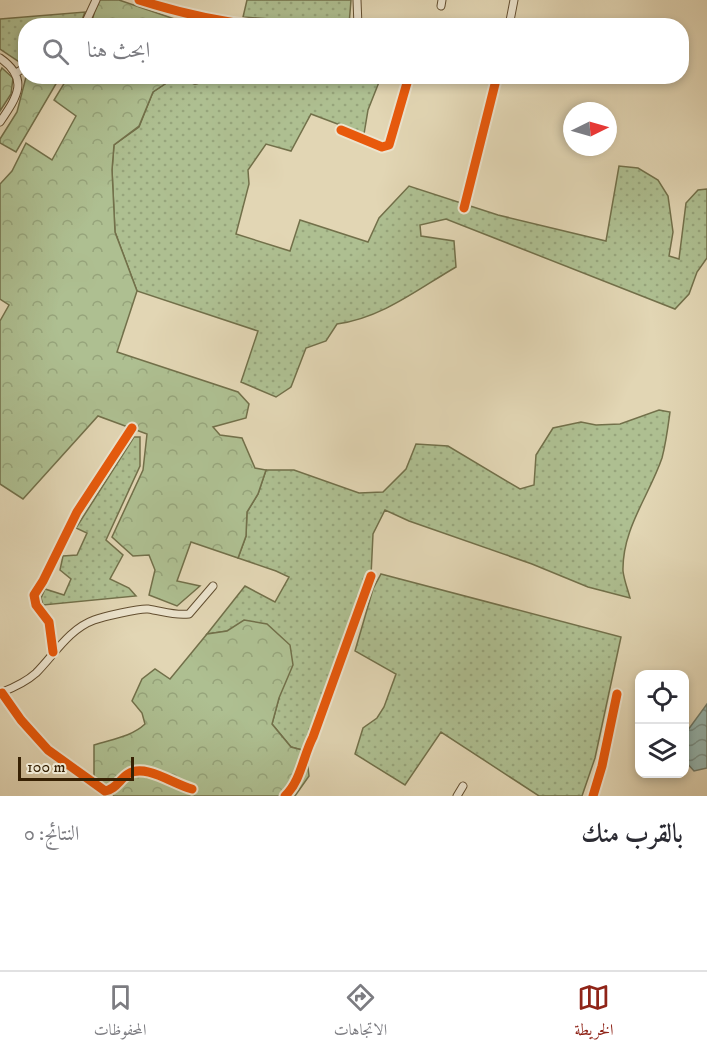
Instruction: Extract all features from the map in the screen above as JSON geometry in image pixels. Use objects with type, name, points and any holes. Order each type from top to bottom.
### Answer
[{"type":"street","points":[[88,18],[96,0]]},
{"type":"street","points":[[139,0],[204,18]]},
{"type":"street","points":[[357,0],[358,18]]},
{"type":"street","points":[[510,18],[514,0]]},
{"type":"street","points":[[0,58],[10,65],[18,80],[17,95],[0,122]]},
{"type":"street","points":[[341,130],[382,147],[389,145],[408,84]]},
{"type":"street","points":[[464,208],[495,84]]},
{"type":"street","points":[[53,652],[49,622],[36,605],[34,595],[77,512],[132,428]]},
{"type":"street","points":[[285,796],[295,783],[313,737],[371,576]]},
{"type":"street","points":[[192,789],[177,785],[145,770],[134,770],[124,776],[112,789],[105,790],[48,750],[1,693],[36,673],[53,652],[85,624],[95,619],[136,609],[169,614],[189,614],[213,586]]},
{"type":"street","points":[[593,796],[602,766],[617,694]]},
{"type":"street","points":[[457,796],[463,786]]},
{"type":"green space","points":[[97,0],[119,0],[172,18],[93,18]]},
{"type":"green space","points":[[247,0],[351,0],[350,18],[243,17]]},
{"type":"green space","points":[[85,12],[83,18],[18,18],[18,61],[0,49],[0,19]]},
{"type":"green space","points":[[2,68],[13,78],[11,94],[0,111],[0,72]]},
{"type":"green space","points":[[24,84],[56,84],[16,152],[0,143],[0,139],[17,112]]},
{"type":"green space","points":[[64,84],[165,84],[153,92],[139,126],[114,145],[112,170],[115,232],[137,291],[117,352],[238,392],[249,404],[246,418],[213,427],[220,435],[242,438],[255,468],[266,470],[258,494],[247,512],[246,536],[238,558],[191,542],[177,581],[200,586],[177,606],[149,595],[155,570],[149,555],[133,556],[112,537],[143,470],[147,434],[98,416],[23,499],[0,484],[0,321],[9,305],[0,299],[0,184],[12,171],[26,143],[52,160],[76,116],[54,100]]},
{"type":"green space","points":[[165,84],[378,84],[368,110],[364,134],[311,114],[291,151],[266,144],[248,170],[249,184],[236,234],[290,251],[300,220],[368,242],[379,218],[409,186],[498,215],[606,241],[619,166],[638,168],[658,180],[668,196],[673,232],[669,256],[679,259],[686,203],[698,190],[707,189],[707,258],[697,272],[689,294],[675,309],[446,219],[420,225],[421,236],[454,241],[456,267],[384,309],[369,316],[337,324],[326,341],[306,348],[291,387],[276,397],[241,382],[258,331],[137,291],[115,232],[112,170],[114,145],[139,127],[153,92]]},
{"type":"green space","points":[[659,410],[670,412],[662,458],[631,527],[624,556],[623,571],[630,598],[588,587],[385,510],[373,534],[371,576],[306,751],[291,747],[272,724],[279,698],[227,631],[207,634],[245,586],[275,602],[289,577],[238,558],[246,536],[247,512],[258,494],[266,470],[294,470],[359,493],[383,492],[406,469],[416,444],[448,446],[520,489],[534,485],[536,455],[553,428],[581,422],[596,425],[620,424]]},
{"type":"green space","points":[[134,437],[140,437],[140,466],[106,540],[123,555],[110,579],[129,588],[136,596],[43,605],[41,598],[45,589],[64,595],[71,579],[60,570],[63,556],[77,555],[87,533],[76,528]]},
{"type":"green space","points":[[381,574],[621,637],[595,758],[582,796],[539,796],[441,732],[405,785],[355,754],[363,728],[377,718],[384,707],[396,674],[355,651],[373,589]]},
{"type":"green space","points":[[244,620],[267,624],[290,645],[293,665],[279,698],[272,724],[291,747],[306,751],[309,776],[295,796],[114,796],[109,790],[94,783],[94,745],[127,735],[145,724],[142,713],[132,701],[142,679],[155,669],[170,679],[207,634],[227,631]]},
{"type":"water","points":[[707,704],[707,768],[694,771],[689,765],[689,729]]},
{"type":"cycle path","points":[[139,0],[210,18]]},
{"type":"cycle path","points":[[341,130],[382,147],[389,145],[407,84]]},
{"type":"cycle path","points":[[464,208],[495,84]]},
{"type":"cycle path","points":[[53,652],[49,622],[36,605],[34,595],[77,512],[132,428]]},
{"type":"cycle path","points":[[285,796],[298,776],[371,576]]},
{"type":"cycle path","points":[[2,693],[21,720],[48,750],[105,791],[112,789],[128,774],[135,771],[151,773],[192,789]]},
{"type":"cycle path","points":[[593,796],[602,766],[617,694]]}]
